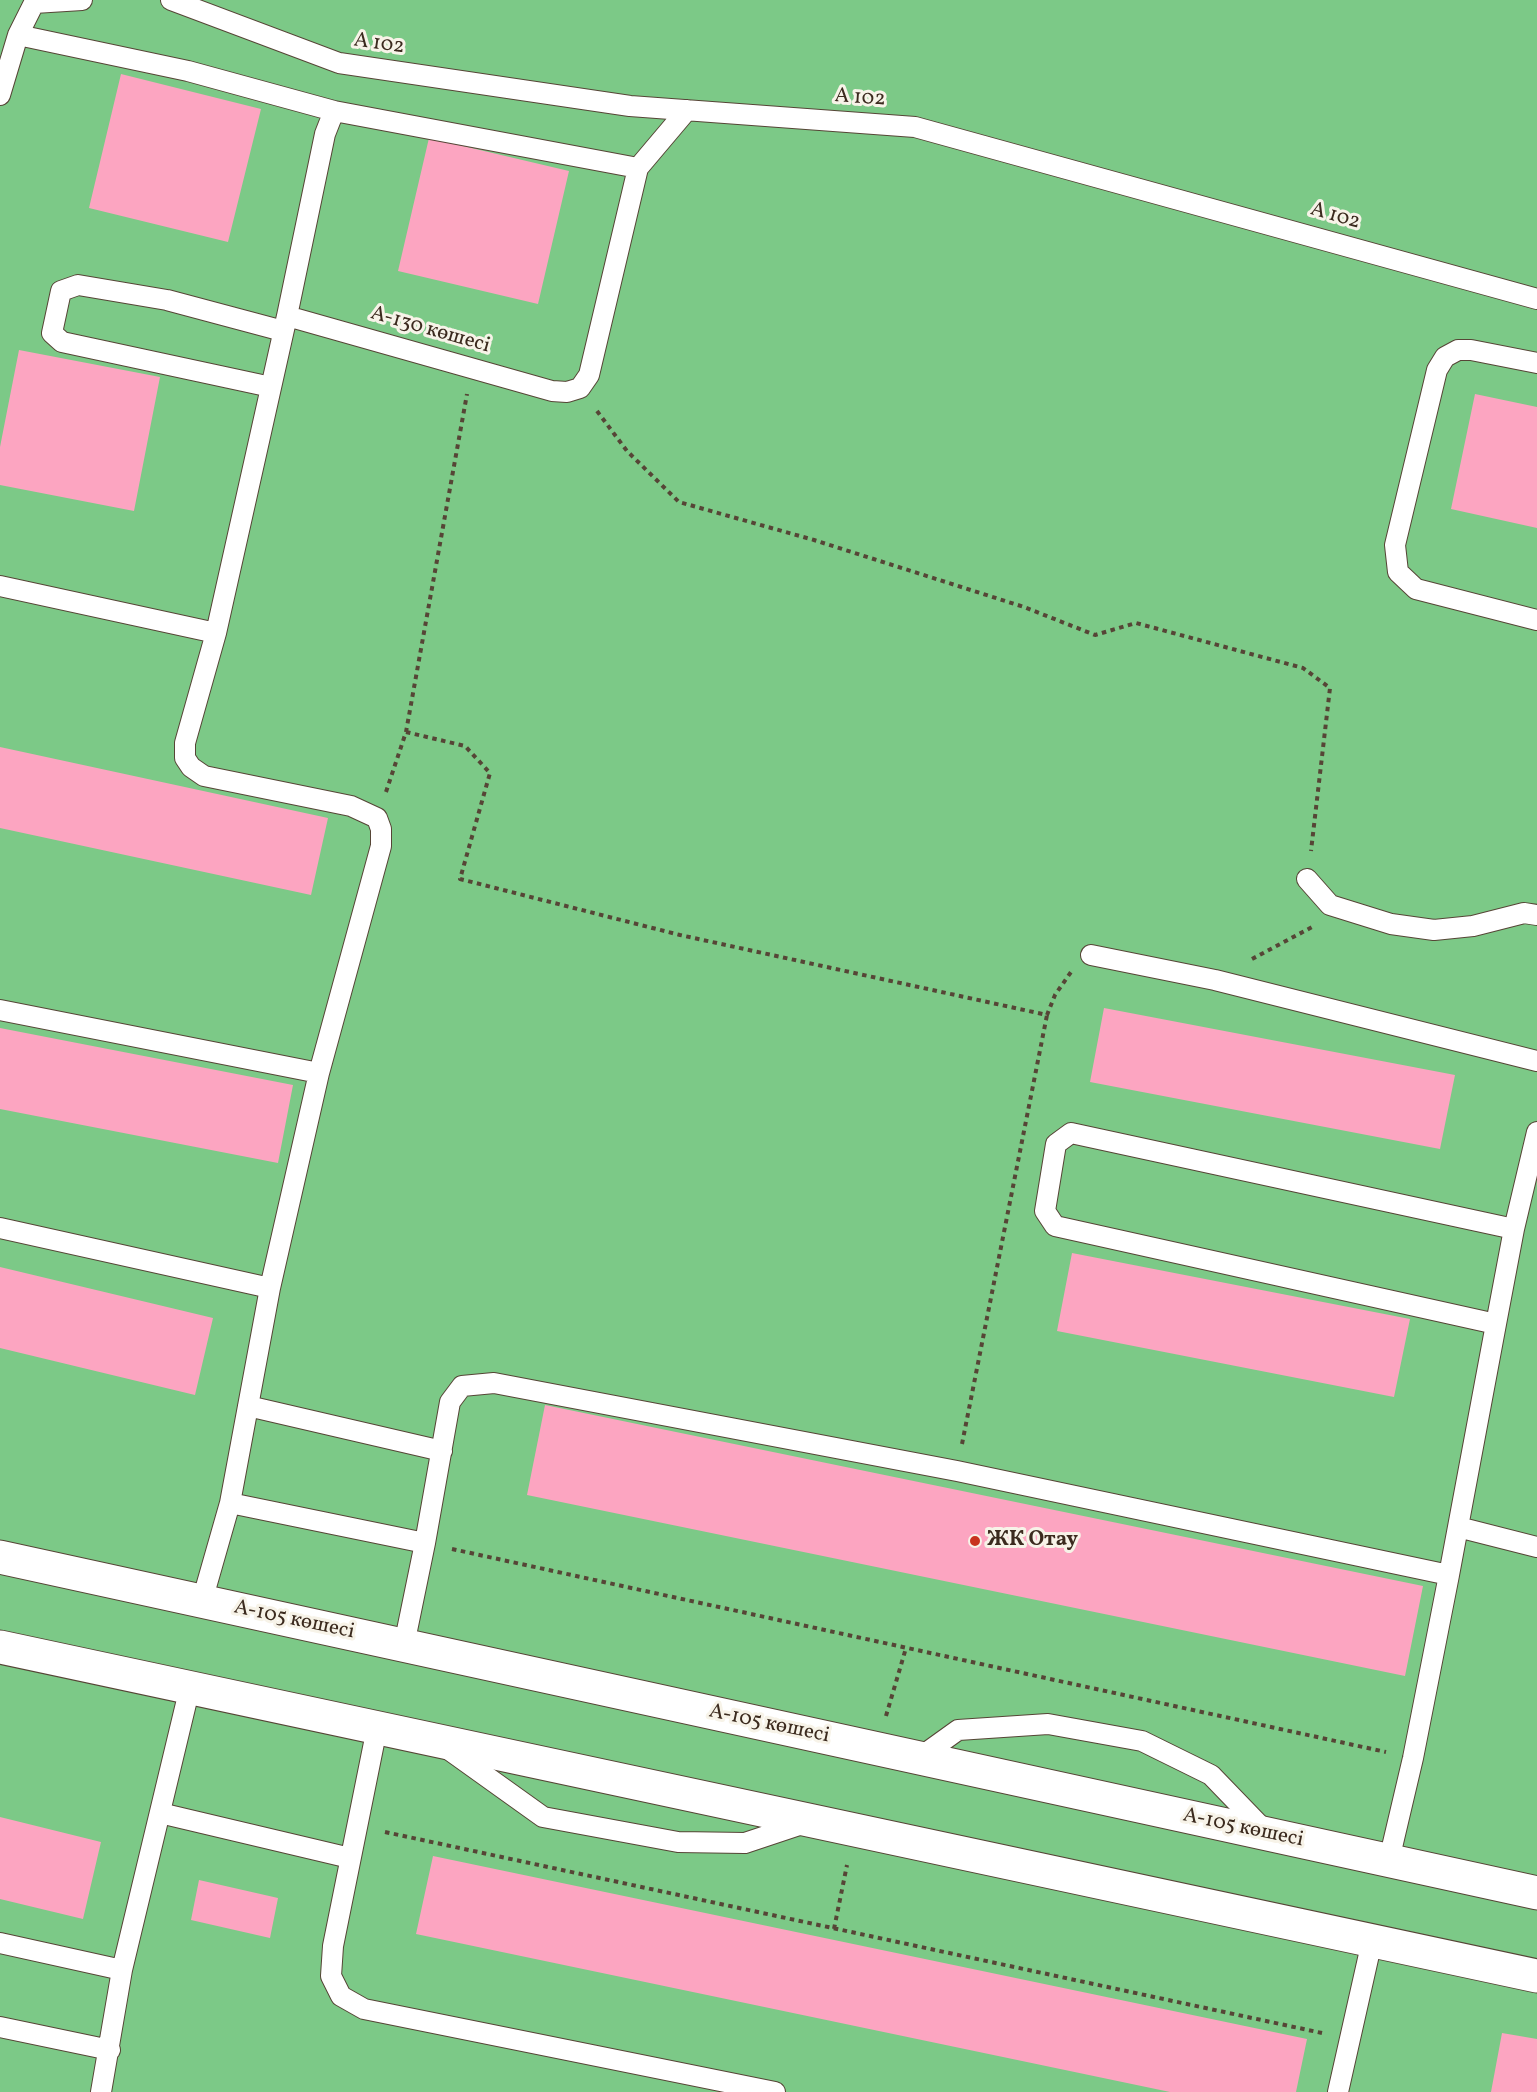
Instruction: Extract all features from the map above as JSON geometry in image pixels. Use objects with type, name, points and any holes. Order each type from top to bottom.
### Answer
[{"type":"street","name":"А-105 көшесі","points":[[0,1557],[1537,1893]]},
{"type":"street","points":[[0,1647],[1537,1976]]},
{"type":"lane","points":[[0,95],[18,35],[34,3],[82,0]]},
{"type":"lane","name":"А 102","points":[[171,0],[339,63],[630,106],[915,127],[1537,299]]},
{"type":"lane","points":[[18,35],[188,71],[334,111],[638,168]]},
{"type":"lane","points":[[580,388],[589,375],[638,168],[687,110]]},
{"type":"lane","points":[[202,1601],[230,1503],[270,1288],[319,1073],[381,846],[381,829],[377,818],[351,806],[204,776],[191,768],[184,758],[185,743],[216,633],[325,134],[334,111]]},
{"type":"lane","name":"А-130 көшесі","points":[[271,387],[62,342],[52,333],[61,291],[78,285],[167,300],[285,324],[471,368],[552,391],[567,392],[580,388]]},
{"type":"lane","points":[[1537,363],[1471,350],[1458,350],[1445,357],[1437,370],[1395,545],[1398,572],[1416,589],[1537,620]]},
{"type":"lane","points":[[0,585],[216,633]]},
{"type":"lane","points":[[1307,879],[1330,905],[1391,924],[1434,930],[1473,926],[1524,913],[1537,915]]},
{"type":"lane","points":[[1090,955],[1215,980],[1537,1061]]},
{"type":"lane","points":[[0,1010],[319,1073]]},
{"type":"lane","points":[[1389,1860],[1413,1758],[1514,1229],[1537,1132]]},
{"type":"lane","points":[[1496,1324],[1055,1226],[1045,1211],[1056,1144],[1071,1133],[1514,1229]]},
{"type":"lane","points":[[0,1228],[270,1288]]},
{"type":"lane","points":[[404,1645],[450,1402],[462,1386],[494,1383],[957,1471],[1449,1575]]},
{"type":"lane","points":[[248,1407],[442,1451]]},
{"type":"lane","points":[[230,1503],[425,1543]]},
{"type":"lane","points":[[1458,1527],[1537,1547]]},
{"type":"lane","points":[[101,2092],[122,1970],[190,1687]]},
{"type":"lane","points":[[919,1758],[958,1730],[1048,1724],[1142,1741],[1211,1775],[1269,1834]]},
{"type":"lane","points":[[377,1728],[333,1946],[331,1976],[341,1996],[364,2009],[775,2092]]},
{"type":"lane","points":[[436,1740],[543,1817],[678,1842],[745,1843],[811,1821]]},
{"type":"lane","points":[[159,1813],[350,1858]]},
{"type":"lane","points":[[1338,2092],[1372,1941]]},
{"type":"lane","points":[[0,1943],[122,1970]]},
{"type":"lane","points":[[0,2027],[110,2050]]},
{"type":"path","points":[[377,818],[406,732],[471,368]]},
{"type":"path","points":[[580,388],[627,451],[679,502],[814,540],[1024,607],[1095,635],[1136,623],[1303,668],[1330,688],[1307,879]]},
{"type":"path","points":[[406,732],[465,746],[490,773],[460,879],[680,935],[1047,1015]]},
{"type":"path","points":[[1215,980],[1345,909]]},
{"type":"path","points":[[957,1471],[1047,1015],[1055,995],[1067,976],[1090,955]]},
{"type":"path","points":[[425,1543],[1413,1758]]},
{"type":"path","points":[[877,1749],[906,1648]]},
{"type":"path","points":[[357,1826],[1349,2039]]},
{"type":"path","points":[[834,1929],[854,1830]]},
{"type":"green space","points":[[0,0],[1537,0],[1537,2092],[0,2092]]},
{"type":"building","points":[[121,74],[261,109],[228,242],[89,208]]},
{"type":"building","points":[[429,138],[569,171],[538,304],[398,271]]},
{"type":"building","points":[[19,350],[160,377],[134,511],[0,485],[0,447]]},
{"type":"building","points":[[1475,394],[1537,407],[1537,528],[1451,509]]},
{"type":"building","points":[[0,747],[328,818],[311,895],[0,828]]},
{"type":"building","points":[[1104,1008],[1455,1075],[1440,1149],[1090,1082]]},
{"type":"building","points":[[0,1028],[293,1085],[278,1163],[0,1109]]},
{"type":"building","points":[[1072,1253],[1410,1319],[1394,1397],[1057,1331]]},
{"type":"building","points":[[0,1267],[213,1318],[195,1395],[0,1348]]},
{"type":"building","name":"ЖК Отау","points":[[545,1405],[1423,1586],[1405,1676],[527,1495]]},
{"type":"building","points":[[0,1817],[101,1842],[83,1919],[0,1899]]},
{"type":"building","points":[[433,1856],[1307,2039],[1296,2092],[1170,2092],[416,1934]]},
{"type":"building","points":[[199,1880],[278,1898],[270,1938],[191,1920]]},
{"type":"building","points":[[1502,2033],[1537,2039],[1537,2092],[1491,2092]]},
{"type":"place","name":"ЖК Отау","points":[[975,1541]]}]
